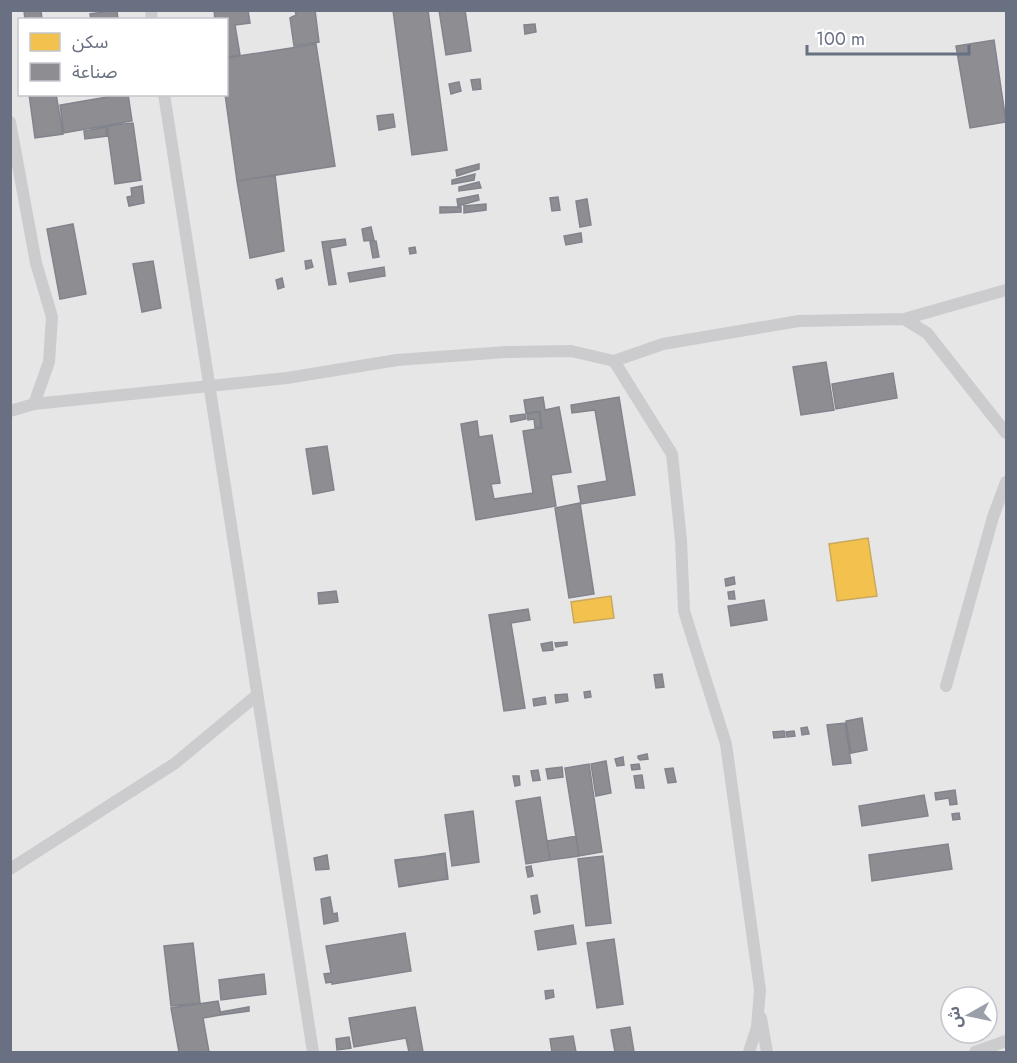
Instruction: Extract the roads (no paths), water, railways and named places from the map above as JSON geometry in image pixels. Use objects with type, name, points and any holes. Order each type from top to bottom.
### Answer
[{"type":"street","points":[[164,96],[313,1053]]},
{"type":"street","points":[[10,122],[36,263],[52,317],[49,362],[34,404]]},
{"type":"street","points":[[13,413],[34,404],[287,378],[397,360],[506,352],[571,351],[614,360],[663,344],[799,321],[904,319],[1006,290]]},
{"type":"street","points":[[904,319],[927,333],[1006,433]]},
{"type":"street","points":[[614,360],[672,454],[681,540],[684,610],[726,744],[760,990],[760,1014],[767,1053]]},
{"type":"street","points":[[946,686],[993,517],[1006,482]]},
{"type":"street","points":[[10,869],[174,764],[257,694]]},
{"type":"street","points":[[749,1053],[760,1014]]},
{"type":"street","points":[[975,1053],[1006,1041]]}]
